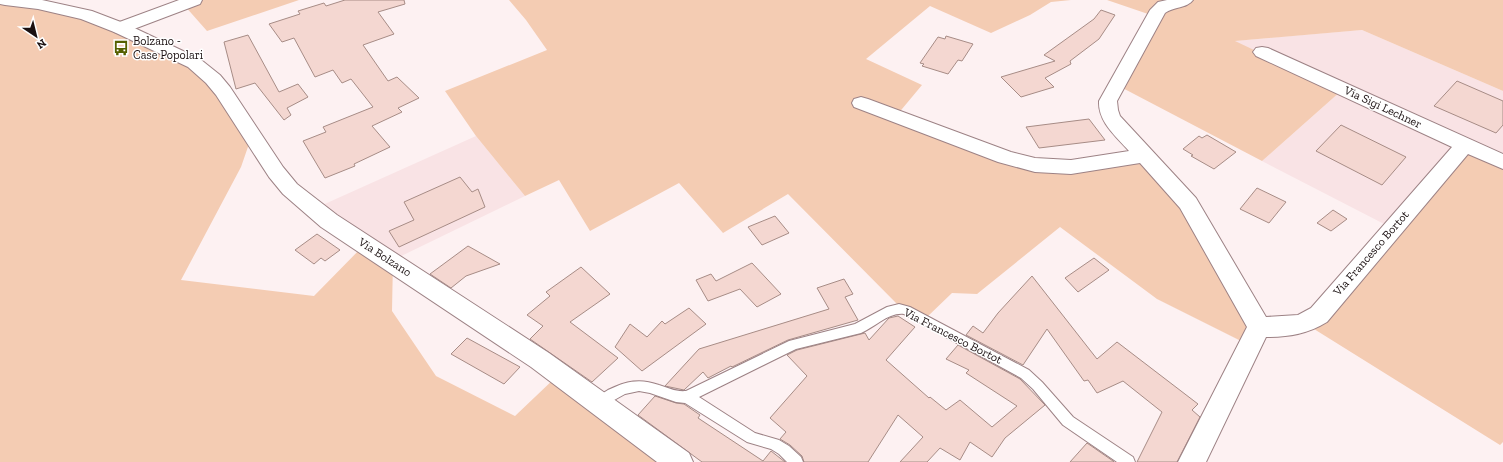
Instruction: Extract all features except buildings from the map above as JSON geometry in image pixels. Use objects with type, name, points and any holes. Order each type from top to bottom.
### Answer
[{"type":"street","name":"Via Bolzano","points":[[5,0],[57,7],[86,15],[120,28],[182,56],[205,71],[213,79],[276,172],[290,189],[304,201],[329,221],[540,360],[679,462]]},
{"type":"street","points":[[120,28],[194,0]]},
{"type":"street","points":[[1185,0],[1164,6],[1158,10],[1108,101],[1108,110],[1112,119],[1188,203],[1259,327],[1192,462]]},
{"type":"street","name":"Via Sigi Lechner","points":[[1262,52],[1503,162]]},
{"type":"street","points":[[861,103],[1005,157],[1035,165],[1077,166],[1144,155]]},
{"type":"street","name":"Via Francesco Bortot","points":[[1259,327],[1295,326],[1308,323],[1319,314],[1465,145]]},
{"type":"lane","name":"Via Francesco Bortot","points":[[687,397],[793,345],[857,329],[867,325],[891,310],[899,309],[912,313],[1025,374],[1036,382],[1059,413],[1068,421],[1128,462]]},
{"type":"lane","points":[[598,402],[619,391],[636,386],[645,386],[672,397],[687,397],[752,438],[774,444],[784,450],[796,462]]},
{"type":"shaded area","points":[[198,0],[299,0],[207,31],[184,5]]},
{"type":"shaded area","points":[[509,0],[1071,0],[1051,2],[1030,15],[991,33],[930,6],[866,59],[922,85],[892,121],[950,141],[1017,167],[1141,152],[1189,195],[1257,349],[1157,299],[1060,227],[977,294],[952,293],[926,318],[898,305],[788,194],[723,233],[679,183],[590,231],[559,180],[525,196],[476,136],[445,91],[547,50],[526,20]]},
{"type":"shaded area","points":[[1107,0],[1503,0],[1503,91],[1362,30],[1235,41],[1341,91],[1262,161],[1113,83],[1151,15]]},
{"type":"shaded area","points":[[0,3],[78,16],[160,51],[200,74],[250,141],[241,167],[181,280],[314,296],[366,243],[393,260],[392,311],[436,376],[515,416],[556,377],[674,462],[0,462]]},
{"type":"shaded area","points":[[1362,30],[1503,91],[1503,159],[1388,226],[1262,161],[1341,91],[1233,41]]},
{"type":"shaded area","points":[[476,136],[525,196],[393,260],[318,207]]},
{"type":"shaded area","points":[[1464,141],[1503,159],[1503,442],[1500,445],[1314,329],[1388,226]]},
{"type":"place","name":"Bolzano - Case Popolari","points":[[121,48]]}]
